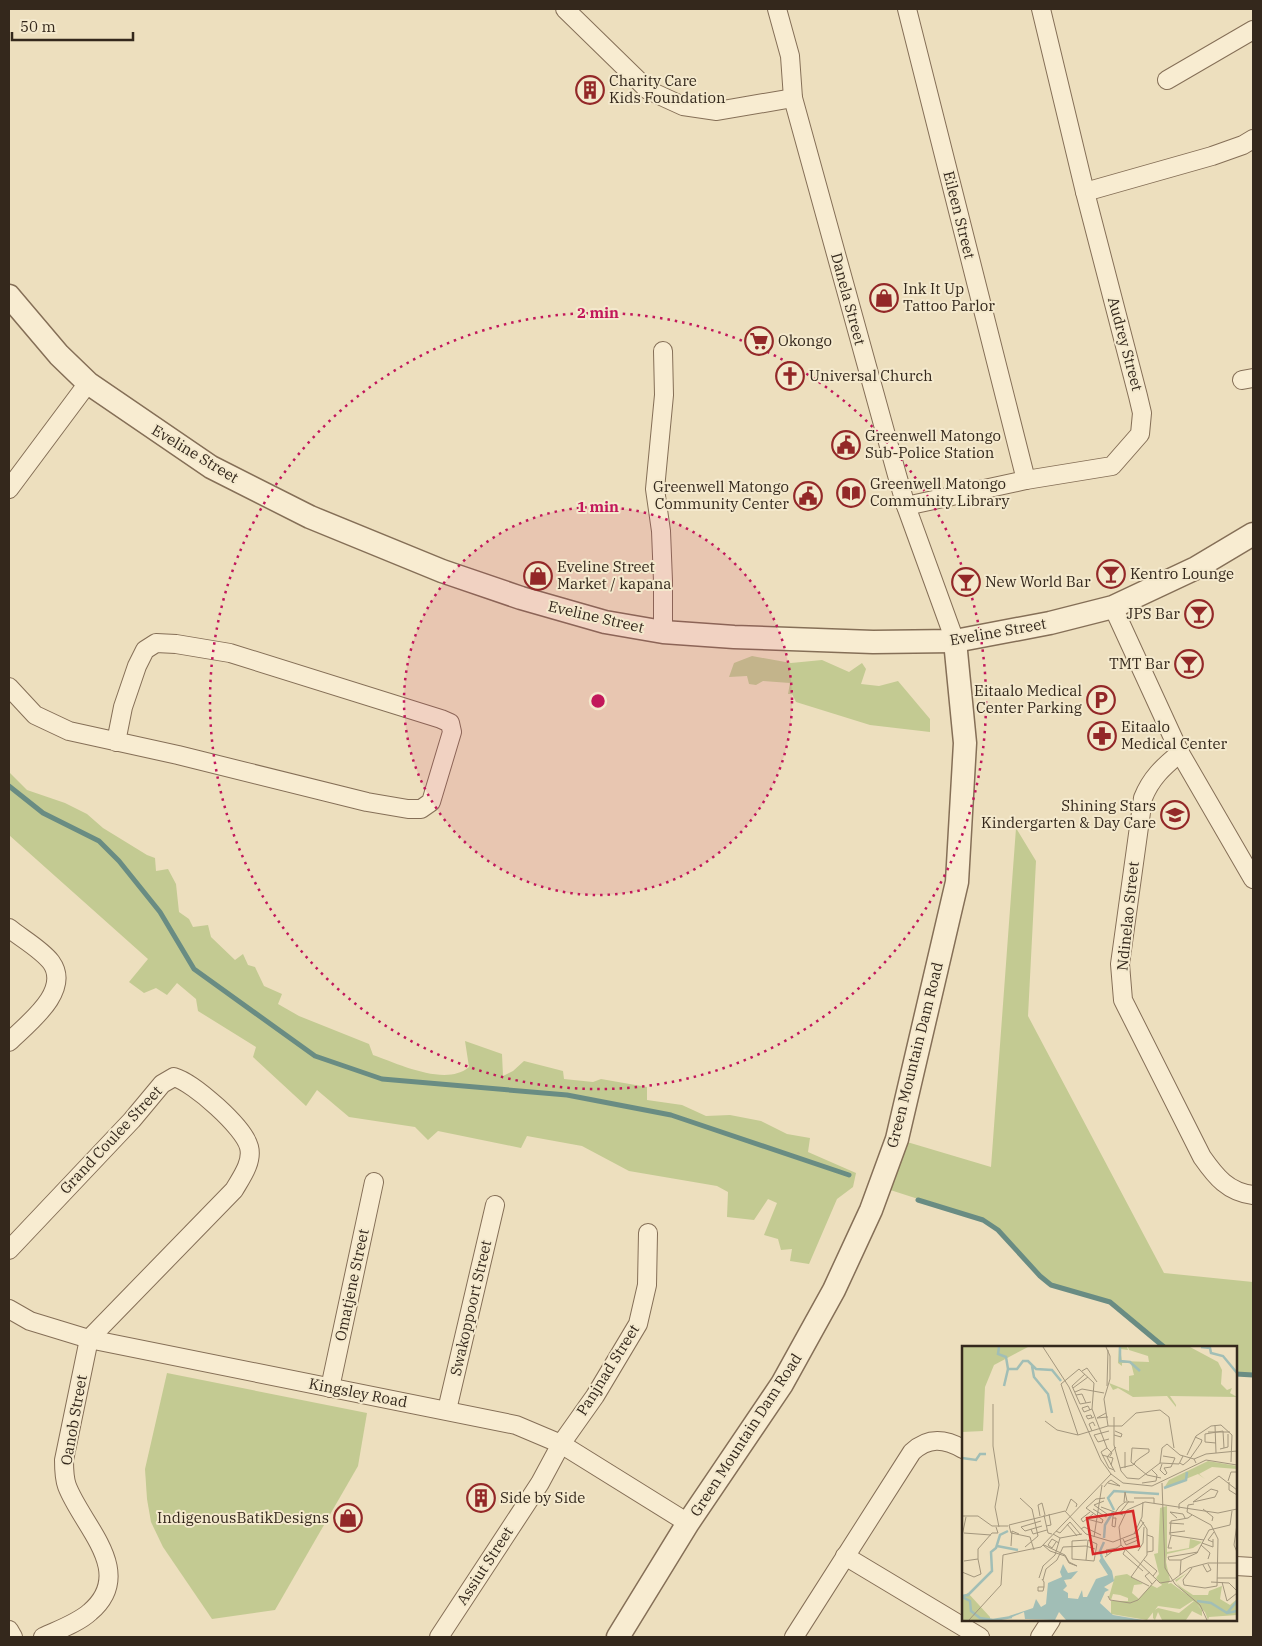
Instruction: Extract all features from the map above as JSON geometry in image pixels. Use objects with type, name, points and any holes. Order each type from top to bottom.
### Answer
[{"type":"street","points":[[565,9],[648,90],[683,106],[717,111],[794,98]]},
{"type":"street","name":"Danela Street","points":[[777,9],[790,56],[794,98],[906,506],[955,641]]},
{"type":"street","name":"Eileen Street","points":[[907,9],[1026,480]]},
{"type":"street","name":"Audrey Street","points":[[906,506],[1026,480],[1112,466],[1140,434],[1140,404],[1085,192],[1041,9]]},
{"type":"street","points":[[1167,80],[1253,30]]},
{"type":"street","points":[[1085,192],[1212,156],[1243,145],[1253,139]]},
{"type":"street","name":"Eveline Street","points":[[9,296],[88,384],[211,467],[310,517],[442,571],[521,598],[605,622],[663,632],[734,638],[873,642],[955,641],[1050,623],[1113,607],[1196,568],[1253,534]]},
{"type":"street","points":[[663,351],[664,395],[655,489],[664,581],[663,632]]},
{"type":"street","points":[[9,489],[88,384]]},
{"type":"street","points":[[1113,607],[1180,753],[1253,879]]},
{"type":"street","name":"Green Mountain Dam Road","points":[[618,1637],[688,1523],[782,1384],[829,1299],[871,1210],[897,1139],[957,882],[964,743],[955,641]]},
{"type":"street","points":[[9,687],[29,709],[50,724],[69,731],[116,742],[188,757],[367,802],[408,809],[422,809],[431,802],[452,732],[450,723],[441,718],[249,659],[176,644],[156,643],[145,650],[137,666],[123,707],[116,742]]},
{"type":"street","name":"Ndinelao Street","points":[[1180,753],[1159,770],[1149,783],[1143,798],[1120,964],[1123,1000],[1216,1178],[1242,1194],[1253,1196]]},
{"type":"street","points":[[9,928],[50,960],[57,981],[54,993],[46,1004],[9,1042]]},
{"type":"street","name":"Grand Coulee Street","points":[[9,1250],[132,1120],[162,1084],[174,1077],[185,1080],[229,1119],[244,1136],[250,1148],[247,1169],[234,1190],[89,1339]]},
{"type":"street","name":"Omatjene Street","points":[[330,1388],[374,1182]]},
{"type":"street","name":"Swakoppoort Street","points":[[446,1410],[495,1205]]},
{"type":"street","name":"Panjnad Street","points":[[561,1444],[595,1396],[638,1324],[647,1285],[648,1233]]},
{"type":"street","name":"Kingsley Road","points":[[9,1309],[40,1324],[89,1339],[516,1425],[561,1444],[688,1523]]},
{"type":"street","name":"Oanob Street","points":[[43,1637],[91,1612],[101,1599],[109,1581],[106,1555],[72,1498],[64,1473],[64,1460],[89,1339]]},
{"type":"street","points":[[794,1637],[900,1469],[922,1443],[935,1440],[951,1442],[962,1448]]},
{"type":"street","name":"Assiut Street","points":[[439,1637],[540,1483],[561,1444]]},
{"type":"street","points":[[845,1556],[980,1637]]},
{"type":"street","points":[[1237,1566],[1253,1567]]},
{"type":"street","points":[[1040,1637],[1051,1621]]},
{"type":"street","points":[[9,1630],[13,1637]]},
{"type":"green space","points":[[752,656],[791,663],[822,660],[849,672],[862,663],[866,669],[861,684],[879,686],[898,681],[930,719],[930,732],[870,725],[796,702],[792,694],[788,694],[790,683],[763,681],[756,685],[749,684],[747,676],[729,677],[734,663]]},
{"type":"green space","points":[[9,772],[27,790],[65,803],[87,814],[103,828],[155,858],[156,871],[168,869],[176,884],[179,912],[189,919],[193,927],[208,925],[211,937],[235,960],[243,954],[248,965],[255,967],[264,986],[282,994],[278,1004],[299,1016],[369,1044],[373,1055],[422,1072],[448,1075],[459,1073],[469,1067],[465,1041],[502,1054],[503,1076],[513,1071],[524,1061],[563,1071],[564,1079],[593,1082],[601,1079],[647,1087],[647,1100],[682,1105],[706,1116],[730,1115],[761,1121],[787,1134],[810,1138],[808,1152],[856,1173],[853,1187],[837,1199],[809,1264],[790,1261],[792,1249],[781,1250],[778,1239],[764,1235],[777,1203],[768,1199],[754,1220],[727,1217],[728,1192],[717,1186],[629,1171],[582,1146],[527,1136],[521,1148],[438,1131],[428,1140],[415,1127],[349,1117],[317,1090],[306,1106],[253,1057],[256,1047],[198,1011],[196,999],[177,983],[167,995],[156,988],[144,993],[129,982],[148,959],[9,835]]},
{"type":"green space","points":[[1016,828],[1036,861],[1028,1016],[1164,1273],[1253,1282],[1253,1375],[1237,1374],[1237,1346],[1163,1346],[1110,1302],[1051,1285],[1040,1276],[998,1230],[983,1220],[878,1186],[897,1139],[991,1167]]},
{"type":"green space","points":[[167,1373],[367,1413],[358,1466],[275,1610],[212,1619],[163,1547],[151,1522],[145,1469]]},
{"type":"waterway","points":[[9,786],[43,813],[99,841],[119,861],[160,912],[194,969],[315,1056],[382,1079],[567,1095],[671,1115],[849,1175]]},
{"type":"waterway","points":[[918,1200],[983,1220],[998,1230],[1040,1276],[1051,1285],[1110,1302],[1163,1346]]},
{"type":"waterway","points":[[1237,1374],[1253,1375]]},
{"type":"place","name":"Charity Care Kids Foundation","points":[[590,90]]},
{"type":"place","name":"Ink It Up Tattoo Parlor","points":[[884,298]]},
{"type":"place","name":"Okongo","points":[[759,341]]},
{"type":"place","name":"Universal Church","points":[[790,376]]},
{"type":"place","name":"Greenwell Matongo Sub-Police Station","points":[[846,445]]},
{"type":"place","name":"Greenwell Matongo Community Library","points":[[851,493]]},
{"type":"place","name":"Greenwell Matongo Community Center","points":[[808,496]]},
{"type":"place","name":"Kentro Lounge","points":[[1111,574]]},
{"type":"place","name":"Eveline Street Market / kapana","points":[[538,576]]},
{"type":"place","name":"New World Bar","points":[[966,582]]},
{"type":"place","name":"JPS Bar","points":[[1199,614]]},
{"type":"place","name":"TMT Bar","points":[[1189,664]]},
{"type":"place","name":"Eitaalo Medical Center Parking","points":[[1101,700]]},
{"type":"place","name":"Eitaalo Medical Center","points":[[1102,736]]},
{"type":"place","name":"Shining Stars Kindergarten & Day Care","points":[[1175,815]]},
{"type":"place","name":"Side by Side","points":[[481,1498]]},
{"type":"place","name":"IndigenousBatikDesigns","points":[[348,1518]]}]
